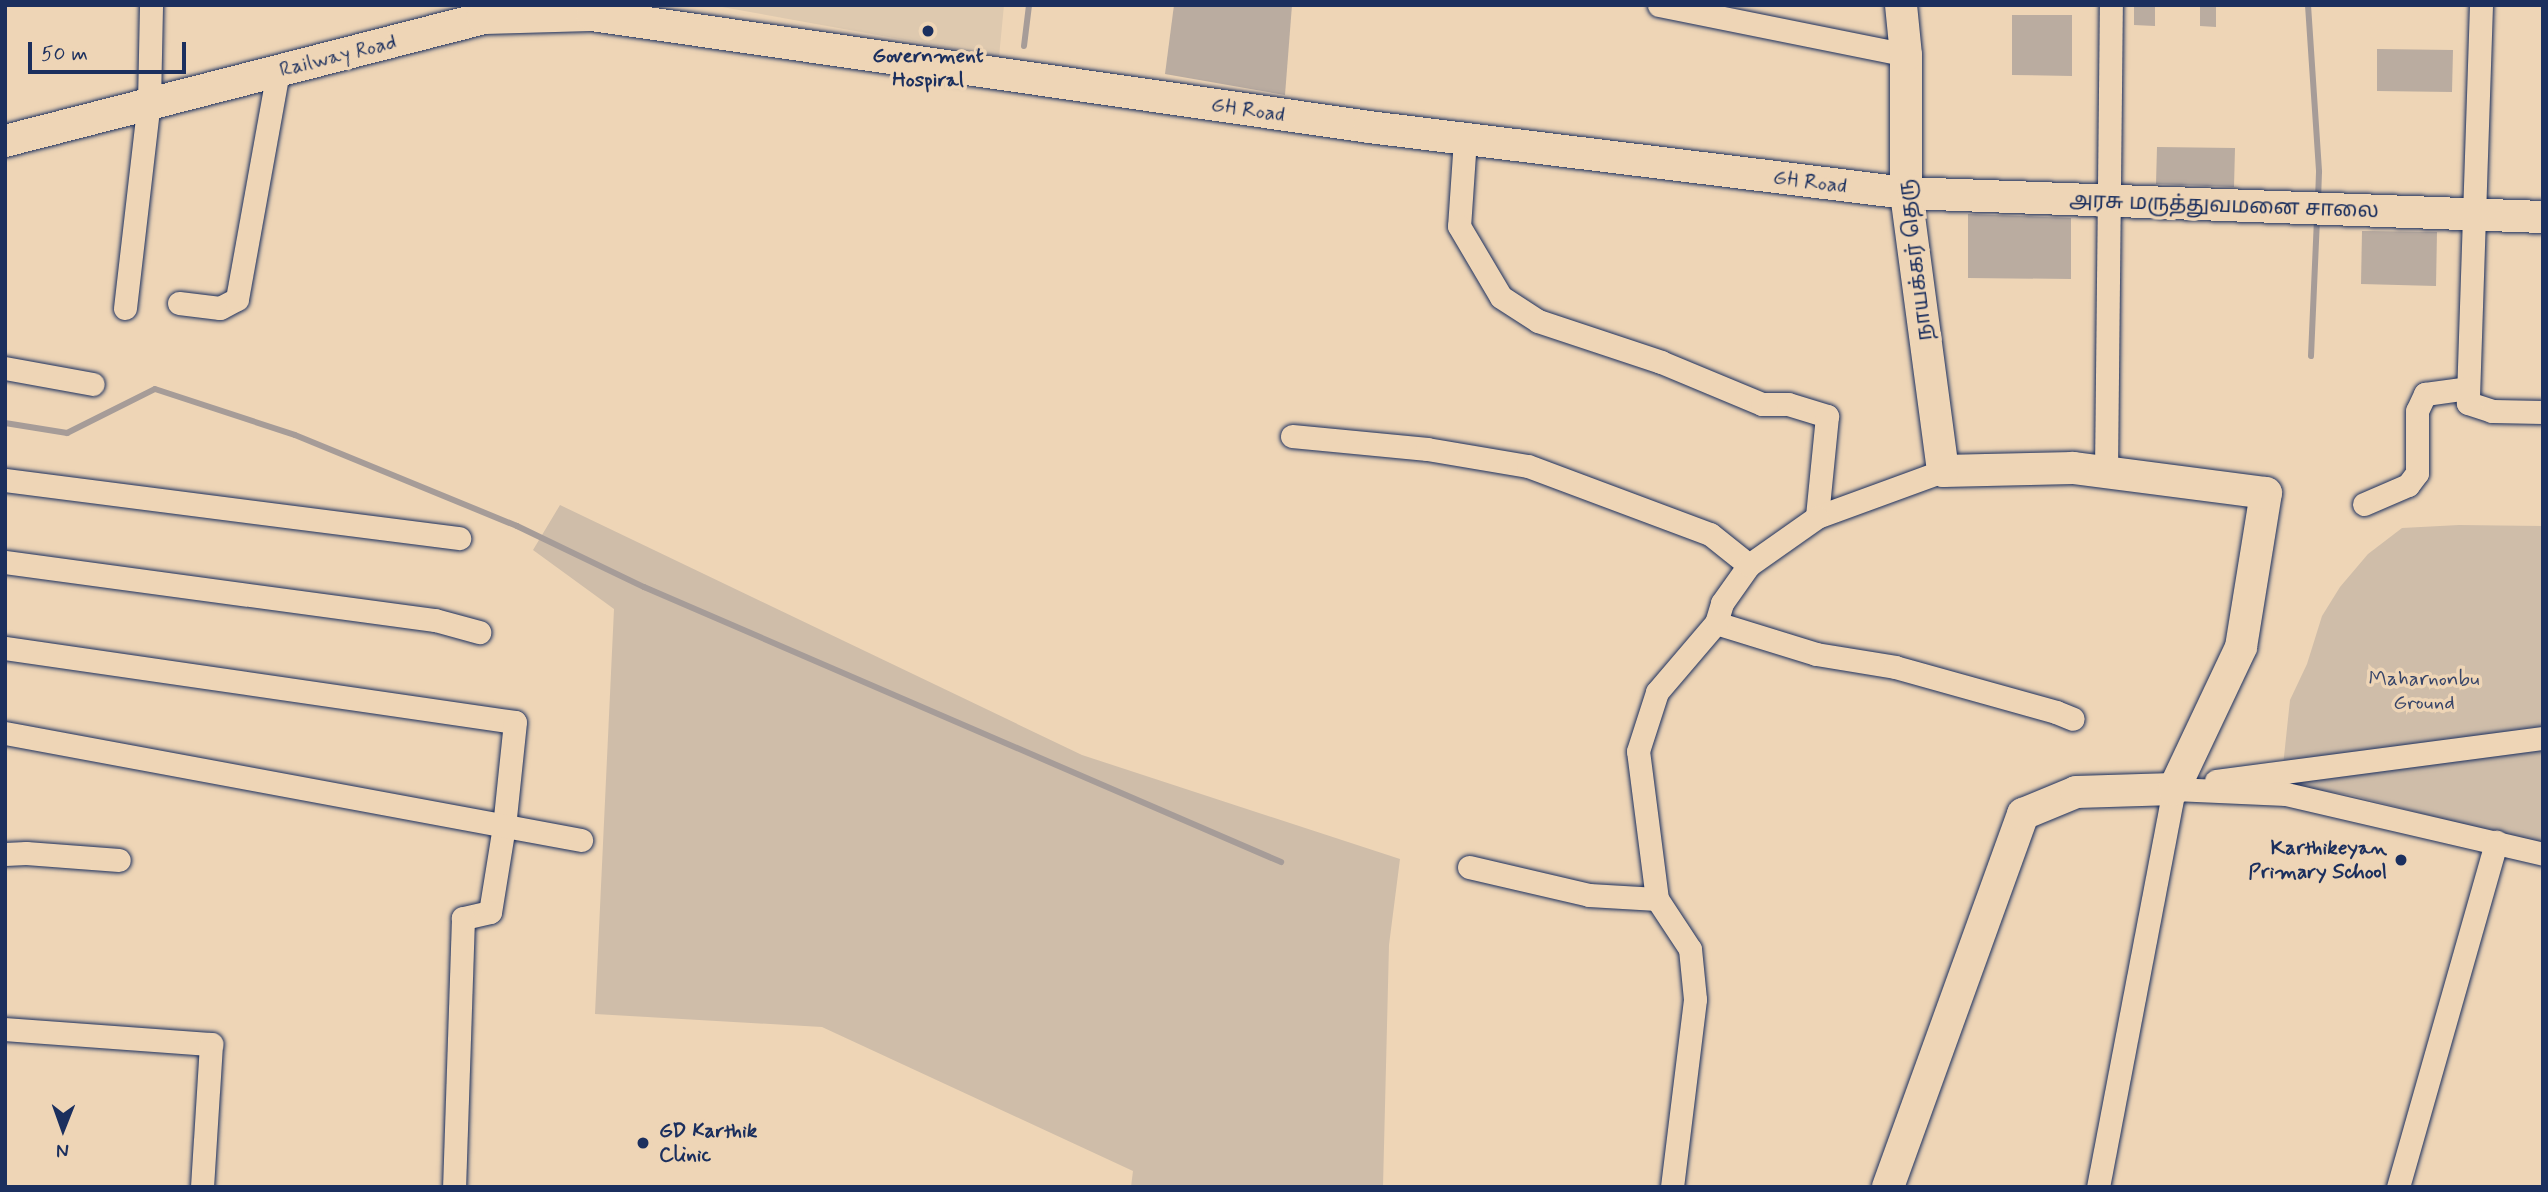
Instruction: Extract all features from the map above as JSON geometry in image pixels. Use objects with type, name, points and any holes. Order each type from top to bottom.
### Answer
[{"type":"main road","name":"நாயக்கர் தெரு","points":[[1901,5],[1906,55],[1906,194],[1943,471]]},
{"type":"main road","name":"Railway Road","points":[[5,141],[483,18],[592,10]]},
{"type":"main road","name":"GH Road","points":[[592,10],[1465,139],[1906,194]]},
{"type":"main road","name":"அரசு மருத்துவமனை சாலை","points":[[1906,194],[2543,217]]},
{"type":"main road","points":[[1888,1187],[2023,814],[2076,792],[2174,789],[2241,647],[2266,493],[2073,468],[1943,471]]},
{"type":"street","points":[[125,308],[149,102],[152,5]]},
{"type":"street","points":[[1660,5],[1906,55]]},
{"type":"street","points":[[2106,472],[2111,5]]},
{"type":"street","points":[[2481,5],[2468,403],[2492,411],[2543,412]]},
{"type":"street","points":[[179,303],[220,308],[237,299],[278,71]]},
{"type":"street","points":[[1465,139],[1459,226],[1501,298],[1538,321],[1661,362],[1762,404],[1788,404],[1827,416],[1817,517]]},
{"type":"street","points":[[5,368],[93,384]]},
{"type":"street","points":[[2364,504],[2408,485],[2417,473],[2417,411],[2426,394],[2468,388]]},
{"type":"street","points":[[1292,436],[1427,449],[1528,466],[1710,534],[1749,565]]},
{"type":"street","points":[[1672,1187],[1695,999],[1690,949],[1657,899],[1638,751],[1657,692],[1716,623],[1722,603],[1749,565],[1817,517],[1943,471]]},
{"type":"street","points":[[5,480],[459,538]]},
{"type":"street","points":[[5,562],[435,620],[479,632]]},
{"type":"street","points":[[1716,623],[1816,654],[1895,667],[2073,719]]},
{"type":"street","points":[[5,648],[515,722],[504,825],[490,912],[463,918],[454,1187]]},
{"type":"street","points":[[5,733],[582,840]]},
{"type":"street","points":[[2174,789],[2262,773],[2543,738]]},
{"type":"street","points":[[2174,789],[2286,794],[2543,854]]},
{"type":"street","points":[[2098,1187],[2174,789]]},
{"type":"street","points":[[2398,1187],[2496,842]]},
{"type":"street","points":[[5,854],[26,853],[119,860]]},
{"type":"street","points":[[1469,867],[1589,895],[1657,899]]},
{"type":"street","points":[[5,1029],[211,1044],[202,1187]]},
{"type":"shaded area","name":"Government Hospiral","points":[[711,5],[1004,5],[999,57]]},
{"type":"green space","points":[[560,505],[1082,755],[1400,859],[1389,945],[1383,1187],[1131,1187],[1133,1171],[822,1027],[595,1014],[614,609],[533,550]]},
{"type":"green space","name":"Maharnonbu Ground","points":[[2459,525],[2543,526],[2543,845],[2351,795],[2281,785],[2290,700],[2307,664],[2322,616],[2340,587],[2368,554],[2402,528]]},
{"type":"building","points":[[1174,5],[1292,5],[1285,95],[1165,74]]},
{"type":"building","points":[[2134,5],[2155,5],[2155,26],[2134,25]]},
{"type":"building","points":[[2200,5],[2216,5],[2216,27],[2200,26]]},
{"type":"building","points":[[2012,15],[2072,15],[2072,76],[2012,75]]},
{"type":"building","points":[[2377,49],[2453,50],[2452,92],[2377,91]]},
{"type":"building","points":[[2157,147],[2235,148],[2234,187],[2156,184]]},
{"type":"building","points":[[1968,214],[2071,218],[2071,279],[1968,278]]},
{"type":"building","points":[[2362,231],[2437,232],[2436,286],[2361,284]]},
{"type":"waterway","points":[[1024,46],[1029,5]]},
{"type":"waterway","points":[[2308,5],[2319,172],[2318,201]]},
{"type":"waterway","points":[[2311,356],[2317,218]]},
{"type":"waterway","points":[[5,423],[67,433],[155,389],[295,435],[517,526],[644,587],[1281,862]]},
{"type":"place","name":"Government Hospiral","points":[[928,31]]},
{"type":"place","name":"Karthikeyan Primary School","points":[[2401,860]]},
{"type":"place","name":"GD Karthik Clinic","points":[[643,1143]]}]
